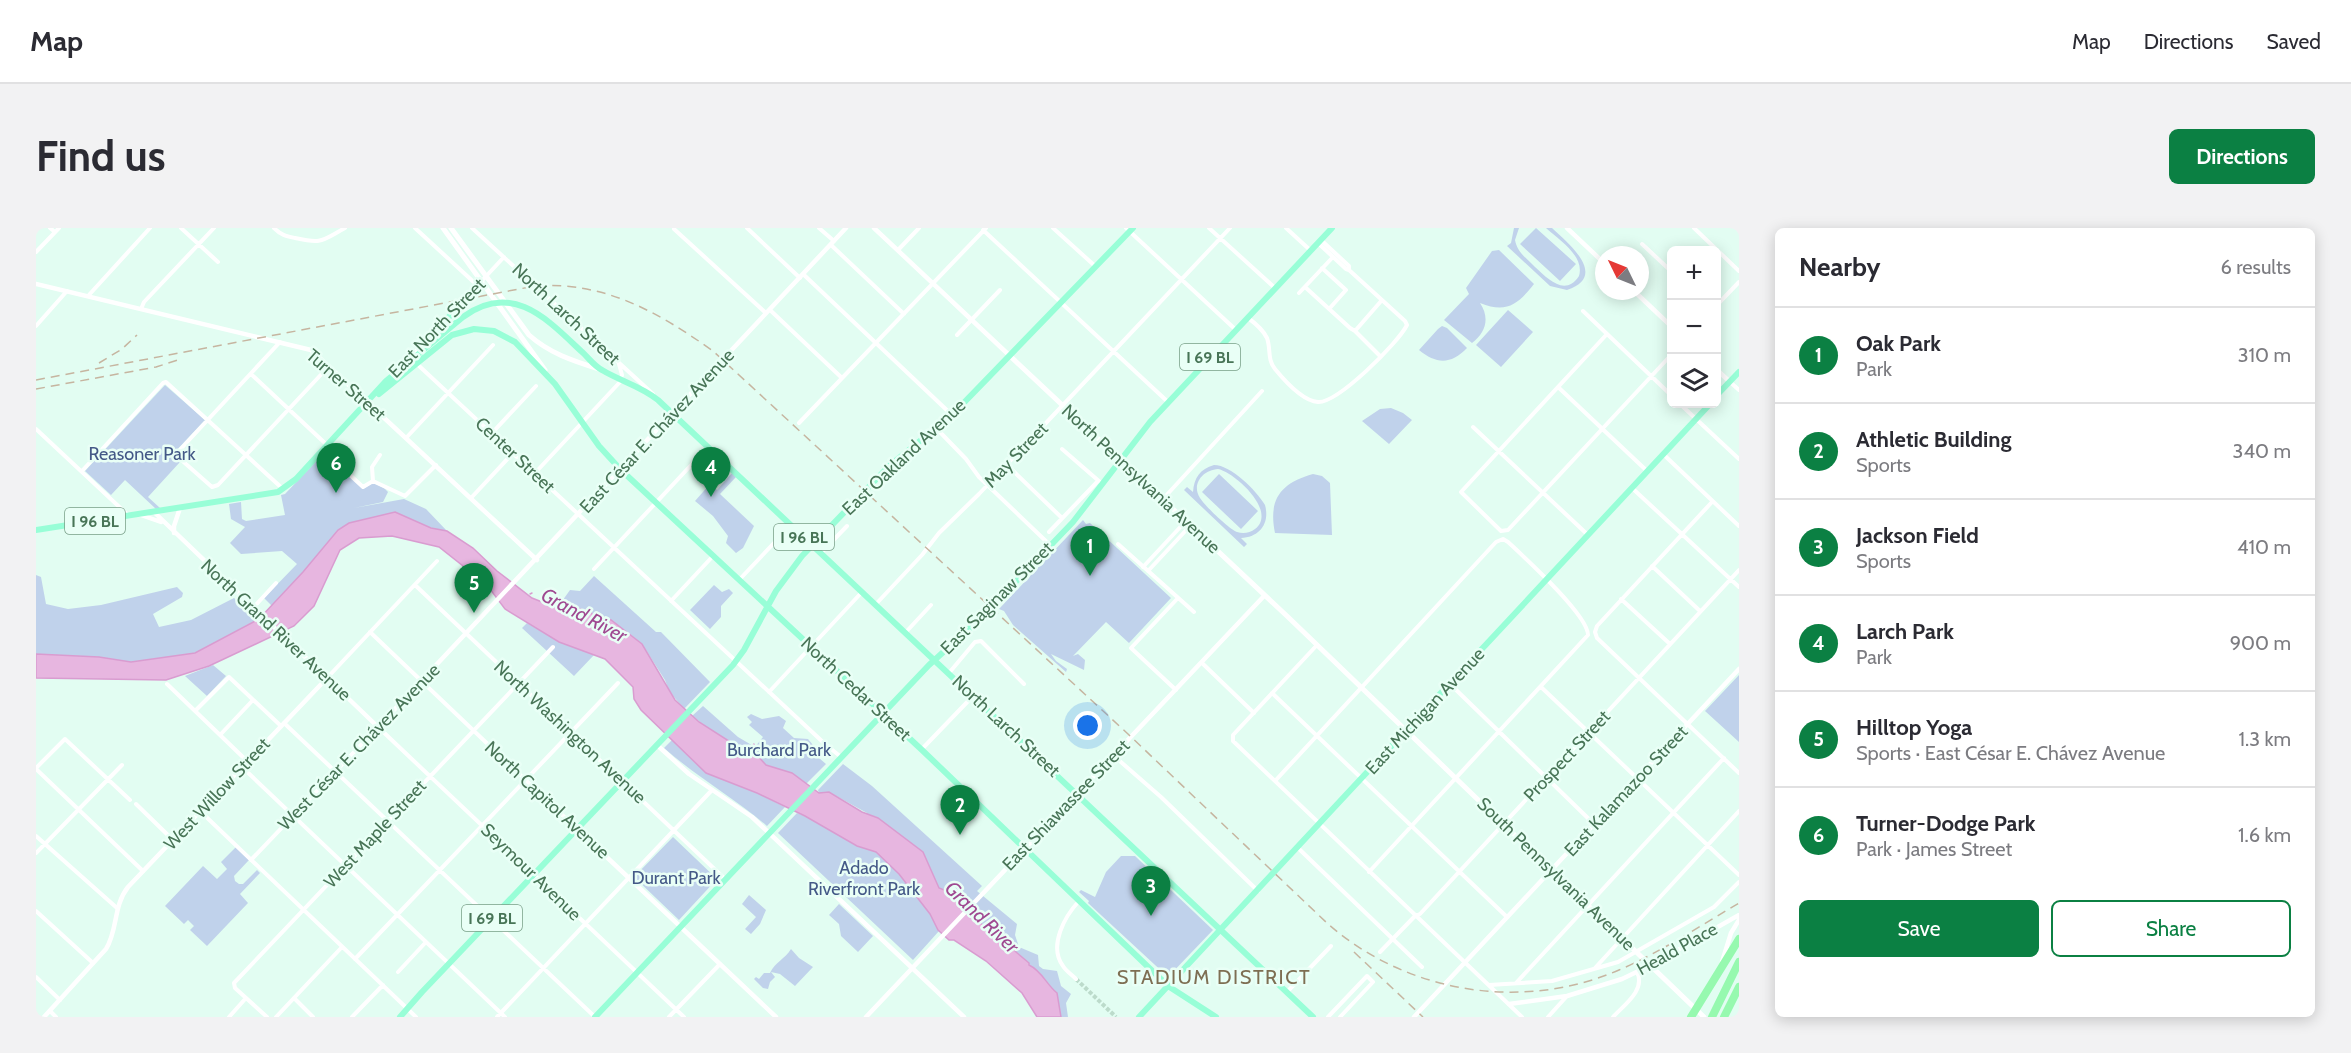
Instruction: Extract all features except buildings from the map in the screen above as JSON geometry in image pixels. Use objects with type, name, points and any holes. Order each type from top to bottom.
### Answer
[{"type":"highway","points":[[1691,1017],[1739,939]]},
{"type":"highway","points":[[1712,1017],[1739,962]]},
{"type":"highway","points":[[1724,1017],[1739,987]]},
{"type":"main road","name":"North Larch Street","points":[[443,228],[525,331],[541,345],[561,356],[600,369],[642,389],[658,400],[1221,930]]},
{"type":"main road","name":"North Larch Street","points":[[451,228],[461,248],[504,314],[555,384]]},
{"type":"main road","name":"East Saginaw Street","points":[[725,879],[934,660],[981,618],[1073,522],[1100,482],[1121,460],[1135,438],[1332,228]]},
{"type":"main road","name":"East Oakland Avenue","points":[[622,782],[736,661],[786,575],[812,545],[889,466],[952,415],[1130,229]]},
{"type":"main road","name":"I 96 BL","points":[[416,361],[432,342],[476,309],[494,303],[515,304],[542,316],[600,369]]},
{"type":"main road","points":[[432,342],[451,314]]},
{"type":"main road","name":"I 96 BL","points":[[397,372],[454,334],[470,329],[487,329],[515,342],[555,384]]},
{"type":"main road","name":"North Pennsylvania Avenue","points":[[1009,355],[1407,731]]},
{"type":"main road","name":"East North Street","points":[[369,401],[416,361]]},
{"type":"main road","name":"East North Street","points":[[283,490],[397,372]]},
{"type":"main road","points":[[1721,391],[1739,372]]},
{"type":"main road","name":"North Cedar Street","points":[[555,384],[599,446],[621,470],[922,750],[1168,986]]},
{"type":"main road","name":"East Michigan Avenue","points":[[1139,1017],[1706,408]]},
{"type":"main road","name":"I 96 BL","points":[[36,530],[154,513],[283,490]]},
{"type":"main road","name":"South Pennsylvania Avenue","points":[[1407,731],[1704,1017]]},
{"type":"main road","name":"I 69 BL","points":[[400,1017],[622,782]]},
{"type":"main road","name":"I 69 BL","points":[[595,1017],[725,879]]},
{"type":"main road","name":"I 96 BL","points":[[1221,930],[1313,1017]]},
{"type":"main road","name":"I 96 BL","points":[[1168,986],[1216,1017]]},
{"type":"street","points":[[50,228],[55,232]]},
{"type":"street","points":[[36,252],[59,228]]},
{"type":"street","points":[[88,296],[150,228]]},
{"type":"street","points":[[181,228],[218,262]]},
{"type":"street","points":[[141,309],[144,302],[214,228]]},
{"type":"street","points":[[274,228],[284,236],[314,242],[324,240],[345,228]]},
{"type":"street","points":[[415,228],[477,286]]},
{"type":"street","name":"North Larch Street","points":[[472,228],[658,400]]},
{"type":"street","points":[[747,228],[876,343],[952,415]]},
{"type":"street","points":[[819,228],[904,314]]},
{"type":"street","name":"East César E. Chávez Avenue","points":[[466,634],[846,228]]},
{"type":"street","name":"North Pennsylvania Avenue","points":[[874,228],[1009,355]]},
{"type":"street","points":[[898,250],[919,228]]},
{"type":"street","points":[[1053,228],[1096,267]]},
{"type":"street","points":[[1209,228],[1276,289]]},
{"type":"street","name":"May Street","points":[[876,604],[922,555],[945,526],[1007,465],[1230,228]]},
{"type":"street","points":[[1286,228],[1311,251]]},
{"type":"street","points":[[1567,228],[1595,254]]},
{"type":"street","points":[[1694,228],[1739,271]]},
{"type":"street","points":[[675,229],[842,378]]},
{"type":"street","points":[[799,423],[984,229],[1168,402]]},
{"type":"street","points":[[1130,229],[1236,330]]},
{"type":"street","points":[[1248,318],[1265,336],[1271,363],[1275,369],[1307,398],[1319,402],[1326,401],[1360,378],[1407,325],[1319,242]]},
{"type":"street","points":[[1642,244],[1667,268]]},
{"type":"street","points":[[1299,293],[1334,256]]},
{"type":"street","name":"East North Street","points":[[397,372],[504,257]]},
{"type":"street","points":[[1322,268],[1346,290],[1329,309]]},
{"type":"street","points":[[1721,301],[1739,282]]},
{"type":"street","name":"Turner Street","points":[[36,284],[311,350],[369,401],[537,560]]},
{"type":"street","points":[[1305,287],[1356,331],[1380,356]]},
{"type":"street","points":[[957,335],[1000,290]]},
{"type":"street","points":[[36,326],[67,291]]},
{"type":"street","points":[[1356,331],[1382,300]]},
{"type":"street","points":[[1643,300],[1667,323]]},
{"type":"street","points":[[1583,311],[1667,392]]},
{"type":"street","points":[[1607,334],[1461,492],[1501,531],[1508,530],[1667,358]]},
{"type":"street","points":[[280,342],[177,455],[214,488],[329,366]]},
{"type":"street","points":[[406,438],[493,345]]},
{"type":"street","name":"Center Street","points":[[416,361],[736,661]]},
{"type":"street","points":[[535,474],[622,379],[622,371],[618,363]]},
{"type":"street","points":[[250,374],[289,409],[363,487],[373,481]]},
{"type":"street","points":[[1721,374],[1739,390]]},
{"type":"street","points":[[82,471],[163,383],[168,383],[283,490]]},
{"type":"street","points":[[492,433],[536,386]]},
{"type":"street","points":[[1558,387],[1647,471]]},
{"type":"street","points":[[1162,500],[1262,391]]},
{"type":"street","points":[[1685,408],[1739,459]]},
{"type":"street","points":[[1473,427],[1588,535]]},
{"type":"street","points":[[36,429],[129,516]]},
{"type":"street","points":[[936,429],[966,459],[987,485],[1050,545]]},
{"type":"street","points":[[594,568],[708,447]]},
{"type":"street","points":[[1050,532],[1100,482],[1062,449]]},
{"type":"street","points":[[471,498],[513,453]]},
{"type":"street","points":[[1663,454],[1739,526]]},
{"type":"street","points":[[373,481],[372,467],[380,455]]},
{"type":"street","points":[[373,481],[405,496],[436,465]]},
{"type":"street","points":[[1007,465],[1062,518]]},
{"type":"street","points":[[1632,488],[1739,587]]},
{"type":"street","points":[[1713,502],[1621,599],[1597,626],[1595,632],[1597,638],[1739,773]]},
{"type":"street","points":[[174,533],[180,508]]},
{"type":"street","name":"North Grand River Avenue","points":[[154,513],[378,727]]},
{"type":"street","points":[[140,515],[163,523]]},
{"type":"street","points":[[1143,567],[1188,524]]},
{"type":"street","points":[[1148,571],[1188,524]]},
{"type":"street","points":[[738,580],[791,525]]},
{"type":"street","points":[[821,553],[847,526]]},
{"type":"street","points":[[1275,781],[1499,540],[1508,542],[1548,579],[1584,624],[1588,632],[1585,640],[1370,872]]},
{"type":"street","points":[[1118,544],[1194,612]]},
{"type":"street","points":[[671,601],[713,556]]},
{"type":"street","name":"West Willow Street","points":[[44,1017],[94,964],[110,943],[122,895],[437,561]]},
{"type":"street","points":[[1652,566],[1700,611]]},
{"type":"street","name":"Prospect Street","points":[[1380,952],[1460,872],[1739,570]]},
{"type":"street","points":[[254,609],[276,583]]},
{"type":"street","name":"North Washington Avenue","points":[[415,585],[725,879]]},
{"type":"street","points":[[769,692],[862,592]]},
{"type":"street","name":"East Shiawassee Street","points":[[868,1016],[1264,596]]},
{"type":"street","points":[[1176,690],[1131,648],[1178,598]]},
{"type":"street","points":[[1621,599],[1670,644]]},
{"type":"street","points":[[906,632],[931,604]]},
{"type":"street","name":"North Capitol Avenue","points":[[370,632],[720,964],[771,1016]]},
{"type":"street","name":"West César E. Chávez Avenue","points":[[251,860],[466,634]]},
{"type":"street","points":[[949,673],[975,642],[981,641],[1024,684]]},
{"type":"street","points":[[1317,645],[1233,735],[1233,741],[1522,1017]]},
{"type":"street","name":"West Maple Street","points":[[246,998],[233,985],[553,647]]},
{"type":"street","points":[[736,661],[841,757]]},
{"type":"street","points":[[1202,663],[1254,713]]},
{"type":"street","name":"East Kalamazoo Street","points":[[1416,1016],[1739,669]]},
{"type":"street","points":[[195,711],[229,677],[336,771],[595,1017]]},
{"type":"street","points":[[355,959],[618,682]]},
{"type":"street","points":[[167,684],[248,761]]},
{"type":"street","points":[[1450,684],[1594,824]]},
{"type":"street","points":[[1541,687],[1739,875]]},
{"type":"street","points":[[1272,693],[1508,918]]},
{"type":"street","points":[[922,750],[973,695]]},
{"type":"street","points":[[220,735],[254,700]]},
{"type":"street","name":"Seymour Avenue","points":[[378,727],[684,1017]]},
{"type":"street","points":[[130,801],[67,740],[63,740],[36,768],[143,871]]},
{"type":"street","points":[[657,745],[689,774],[747,813],[964,1017]]},
{"type":"street","points":[[1114,756],[1173,808],[1258,891]]},
{"type":"street","points":[[1516,983],[1724,758]]},
{"type":"street","points":[[36,853],[122,765]]},
{"type":"street","points":[[242,767],[505,1017]]},
{"type":"street","points":[[497,1017],[712,790]]},
{"type":"street","points":[[136,804],[173,840]]},
{"type":"street","points":[[1595,969],[1739,811]]},
{"type":"street","points":[[200,812],[416,1017]]},
{"type":"street","points":[[36,836],[117,908]]},
{"type":"street","points":[[1298,848],[1422,967]]},
{"type":"street","points":[[1489,985],[1551,981],[1618,962],[1714,907],[1739,882]]},
{"type":"street","points":[[1077,979],[1062,965],[1058,945],[1063,923],[1079,901]]},
{"type":"street","points":[[36,911],[94,964]]},
{"type":"street","name":"Heald Place","points":[[1509,1004],[1567,996],[1606,985],[1651,965],[1739,915]]},
{"type":"street","points":[[1713,980],[1739,920]]},
{"type":"street","points":[[1719,926],[1728,926],[1731,934]]},
{"type":"street","points":[[398,972],[426,942]]},
{"type":"street","points":[[1286,992],[1331,946]]},
{"type":"street","points":[[276,1017],[342,947]]},
{"type":"street","points":[[669,1017],[720,964]]},
{"type":"street","points":[[1613,1017],[1639,988],[1640,980],[1637,972]]},
{"type":"street","points":[[1328,1017],[1367,976],[1373,982],[1340,1017]]},
{"type":"street","points":[[36,977],[60,999]]},
{"type":"street","points":[[352,1017],[383,985]]},
{"type":"street","points":[[1357,986],[1364,992]]},
{"type":"street","points":[[1548,1017],[1567,996]]},
{"type":"street","points":[[229,1017],[246,998],[267,1017]]},
{"type":"street","points":[[294,998],[313,1017]]},
{"type":"street","points":[[50,1011],[56,1017]]},
{"type":"green space","points":[[1514,228],[1519,228],[1515,240],[1518,248],[1551,281],[1562,286],[1568,285],[1579,276],[1580,269],[1575,255],[1546,228],[1552,228],[1575,251],[1585,268],[1585,277],[1579,284],[1567,290],[1550,286],[1507,246],[1511,243]]},
{"type":"green space","points":[[1536,228],[1576,264],[1560,281],[1520,244]]},
{"type":"green space","points":[[1499,250],[1534,284],[1523,297],[1511,305],[1498,307],[1480,303],[1485,314],[1485,324],[1481,334],[1472,343],[1444,320],[1469,294],[1466,288],[1492,251]]},
{"type":"green space","points":[[1508,310],[1533,332],[1501,367],[1476,345]]},
{"type":"green space","points":[[1442,326],[1447,328],[1467,348],[1461,354],[1443,361],[1431,358],[1419,350]]},
{"type":"green space","name":"Reasoner Park","points":[[165,385],[205,420],[173,454],[180,462],[148,497],[160,508],[156,509],[125,480],[111,495],[85,471]]},
{"type":"green space","points":[[1391,408],[1412,420],[1389,444],[1362,421],[1380,409]]},
{"type":"green space","points":[[324,453],[363,489],[373,483],[388,492],[383,502],[354,508],[404,499],[426,509],[447,531],[431,528],[395,512],[338,530],[332,540],[272,606],[264,598],[297,564],[282,551],[241,554],[230,543],[245,527],[231,519],[229,504],[241,502],[242,519],[246,521],[285,515],[281,495],[285,494]]},
{"type":"green space","points":[[1214,465],[1228,469],[1235,474],[1256,492],[1265,505],[1265,523],[1258,532],[1241,538],[1247,544],[1244,547],[1184,490],[1187,487],[1193,492],[1199,475]],"holes":[[[1218,469],[1243,485],[1258,503],[1261,521],[1255,529],[1246,533],[1237,532],[1223,522],[1198,493],[1198,483],[1203,475]]]},
{"type":"green space","points":[[732,473],[736,477],[720,494],[754,526],[743,548],[736,553],[726,543],[728,536],[713,516],[695,501],[710,484],[717,490]]},
{"type":"green space","points":[[1219,474],[1258,511],[1241,529],[1202,492]]},
{"type":"green space","points":[[1313,474],[1322,476],[1330,483],[1332,535],[1275,533],[1273,511],[1279,494],[1293,482]]},
{"type":"green space","points":[[1083,520],[1086,524],[1090,523],[1171,598],[1129,643],[1106,622],[1073,656],[1078,654],[1085,660],[1084,670],[1051,654],[1067,669],[1066,672],[1013,625],[1004,611],[999,609]]},
{"type":"green space","points":[[36,575],[41,577],[46,604],[68,609],[101,605],[177,587],[183,593],[182,597],[153,614],[159,627],[191,620],[234,598],[259,619],[195,653],[131,662],[99,657],[36,654]]},
{"type":"green space","name":"Burchard Park","points":[[594,576],[656,632],[661,632],[710,682],[684,709],[669,691],[665,680],[642,644],[625,630],[597,619],[591,612],[560,604],[570,590],[580,591]]},
{"type":"green space","points":[[714,585],[722,592],[729,589],[733,593],[721,606],[721,617],[710,629],[690,610]]},
{"type":"green space","points":[[527,623],[559,642],[594,655],[574,676],[522,628]]},
{"type":"green space","points":[[213,665],[226,676],[207,696],[185,676]]},
{"type":"green space","points":[[1739,675],[1739,742],[1705,711]]},
{"type":"green space","name":"Burchard Park","points":[[703,706],[738,737],[755,747],[763,737],[749,725],[752,722],[747,717],[751,714],[762,719],[779,716],[786,721],[783,728],[794,738],[808,739],[822,756],[819,758],[826,764],[806,784],[766,765],[755,753],[716,734],[692,716]]},
{"type":"green space","name":"Burchard Park","points":[[672,740],[706,773],[785,807],[767,826],[664,748]]},
{"type":"green space","name":"Adado Riverfront Park","points":[[843,764],[872,786],[982,886],[977,891],[1017,924],[1015,935],[1019,947],[1038,955],[1039,966],[1043,969],[1057,971],[1061,986],[1071,994],[1066,1003],[1068,1017],[1061,1017],[1057,993],[1041,974],[1005,940],[974,919],[949,892],[939,888],[923,852],[878,818],[874,816],[876,852],[899,874],[930,913],[939,931],[913,960],[778,833],[797,813],[805,816],[867,813],[829,792],[819,793],[818,790]]},
{"type":"green space","name":"Durant Park","points":[[673,837],[717,879],[679,920],[634,877]]},
{"type":"green space","points":[[236,847],[249,860],[234,876],[235,881],[243,884],[257,870],[260,873],[240,894],[248,903],[207,946],[190,930],[194,926],[188,920],[184,924],[165,906],[203,866],[217,879],[227,869],[221,862]]},
{"type":"green space","points":[[1121,856],[1135,856],[1213,930],[1168,977],[1079,892],[1081,890],[1095,897],[1106,872]]},
{"type":"green space","points":[[749,895],[766,910],[760,924],[751,934],[745,929],[756,917],[742,904]]},
{"type":"green space","points":[[839,904],[873,936],[858,952],[841,936],[839,924],[829,915]]},
{"type":"green space","points":[[791,949],[799,958],[813,967],[795,986],[780,974],[771,972],[775,977],[768,989],[763,988],[754,979],[756,977],[759,979],[764,973],[770,973]]},
{"type":"water","name":"Grand River","points":[[395,512],[431,528],[447,531],[473,548],[497,571],[532,598],[547,604],[554,602],[591,612],[599,620],[603,617],[611,620],[642,644],[675,700],[699,722],[735,745],[755,753],[766,765],[792,773],[819,793],[829,792],[862,812],[878,818],[923,852],[939,888],[949,892],[974,919],[1005,940],[1057,993],[1061,1017],[1037,1017],[1022,993],[986,961],[954,940],[949,940],[938,930],[930,914],[899,874],[876,852],[857,846],[805,816],[757,793],[706,773],[641,710],[634,699],[633,687],[605,659],[559,642],[505,609],[487,585],[439,547],[392,536],[359,538],[340,550],[314,606],[294,626],[209,666],[166,680],[36,678],[36,654],[99,657],[131,662],[195,653],[259,619],[338,530],[349,523]]},
{"type":"tunnel","points":[[1076,979],[1116,1017]]},
{"type":"railway","points":[[36,380],[535,286],[560,286],[607,294],[651,312],[713,351],[1128,734],[1328,924],[1359,948],[1393,966],[1429,980],[1467,989],[1505,992],[1544,990],[1582,983],[1635,963],[1739,903]]},
{"type":"railway","points":[[99,363],[122,349],[137,335]]},
{"type":"railway","points":[[36,389],[156,367],[178,360]]},
{"type":"railway","points":[[1354,952],[1423,1017]]},
{"type":"place","name":"Turner-Dodge Park","points":[[336,493]]},
{"type":"place","name":"Larch Park","points":[[711,497]]},
{"type":"place","name":"Oak Park","points":[[1090,576]]},
{"type":"place","name":"Hilltop Yoga","points":[[474,613]]},
{"type":"place","name":"Athletic Building","points":[[960,835]]},
{"type":"place","name":"Jackson Field","points":[[1151,916]]},
{"type":"district","name":"STADIUM DISTRICT","points":[[1214,977]]}]
